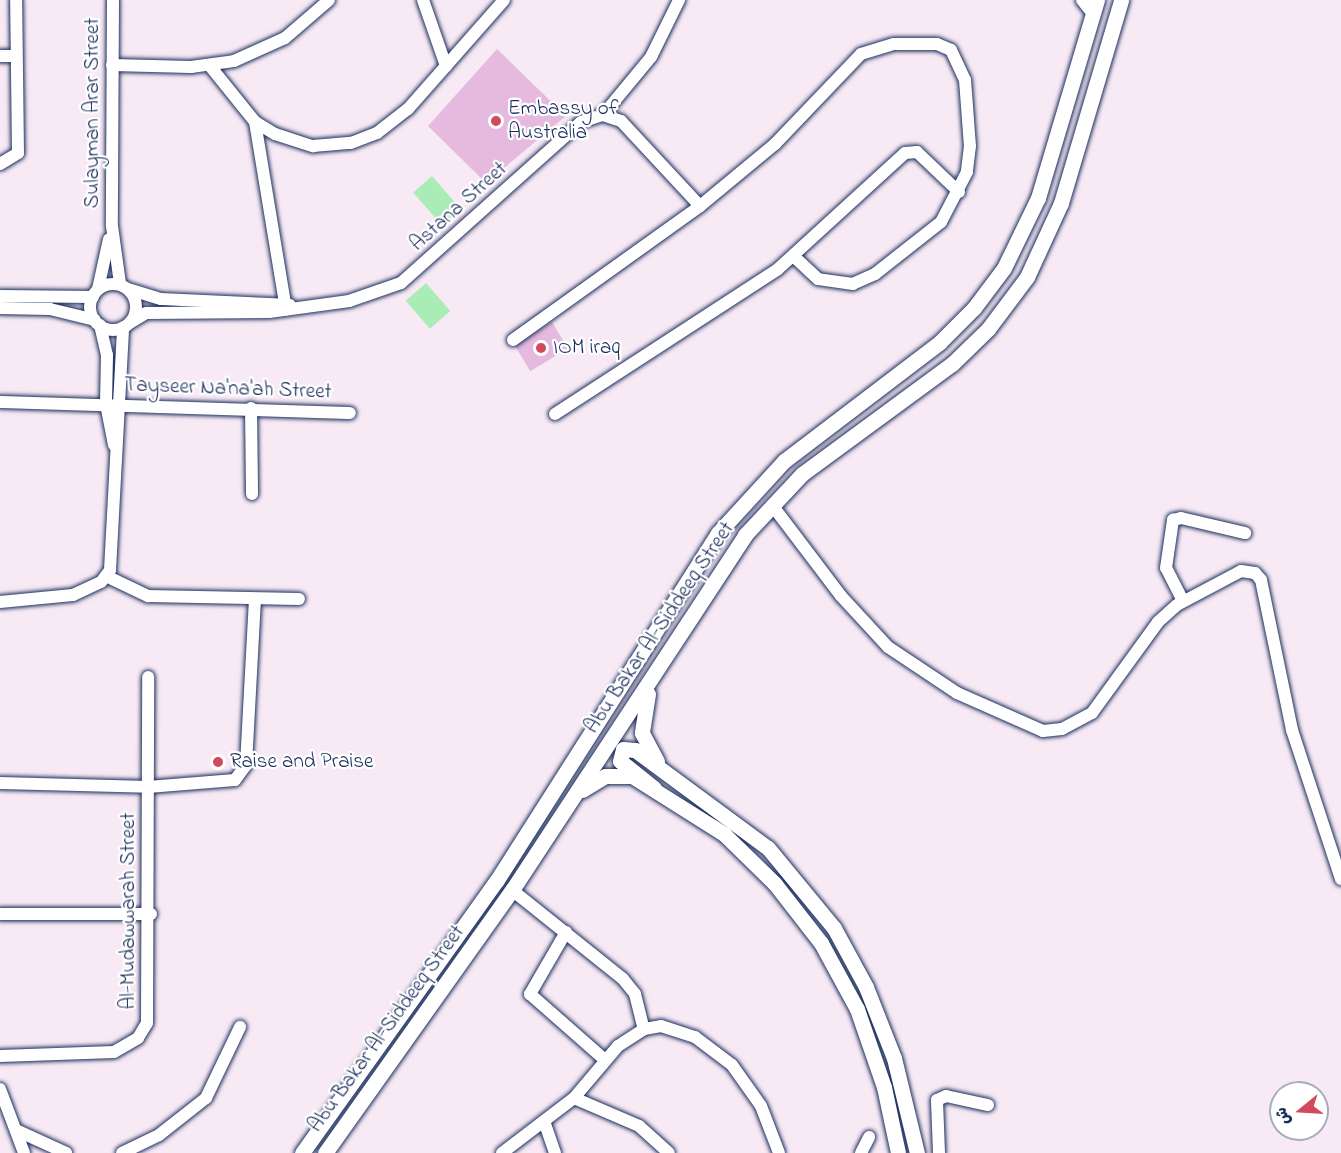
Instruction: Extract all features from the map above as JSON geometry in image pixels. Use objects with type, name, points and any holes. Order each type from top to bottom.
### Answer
[{"type":"main road","name":"Abu Bakar Al-Siddeeq Street","points":[[332,1151],[512,890],[652,680],[733,550],[772,505],[834,448],[952,364],[988,329],[1027,277],[1061,203],[1121,0]]},
{"type":"main road","name":"Abu Bakar Al-Siddeeq Street","points":[[302,1153],[497,879],[718,533],[791,455],[940,342],[974,308],[1004,268],[1038,198],[1095,7]]},
{"type":"main road","points":[[652,680],[642,733],[664,770]]},
{"type":"main road","points":[[898,1153],[868,1039],[821,943],[757,864],[724,834],[622,765],[620,752],[631,747],[768,848],[834,928],[866,987],[894,1058],[917,1153]]},
{"type":"main road","points":[[571,800],[590,783],[610,775],[632,776],[654,788]]},
{"type":"street","points":[[0,164],[18,153],[16,0]]},
{"type":"street","name":"Sulayman Arar Street","points":[[113,0],[112,226],[124,287],[136,305],[127,325],[120,435],[114,445]]},
{"type":"street","points":[[112,65],[210,66],[285,38],[329,0]]},
{"type":"street","points":[[423,0],[446,66]]},
{"type":"street","points":[[210,66],[255,122],[306,144],[351,143],[390,124],[446,66],[504,0]]},
{"type":"street","name":"Astana Street","points":[[127,325],[146,313],[290,307],[363,298],[401,283],[581,122],[603,115],[651,57],[680,0]]},
{"type":"street","points":[[1082,0],[1095,7]]},
{"type":"street","points":[[513,339],[700,206],[775,144],[852,61],[894,44],[937,44],[951,50],[961,63],[970,146],[959,192],[929,234],[864,280],[829,283],[794,257]]},
{"type":"street","points":[[0,56],[15,56]]},
{"type":"street","points":[[603,115],[621,121],[700,206]]},
{"type":"street","points":[[255,122],[290,307]]},
{"type":"street","points":[[555,414],[794,257],[909,151],[921,154],[959,192]]},
{"type":"street","name":"Sulayman Arar Street","points":[[112,226],[95,293],[98,323],[106,356],[106,404],[114,445]]},
{"type":"street","points":[[0,296],[95,293],[124,287]]},
{"type":"street","name":"Astana Street","points":[[124,287],[161,299],[290,307]]},
{"type":"street","points":[[0,308],[50,309],[98,323],[127,325]]},
{"type":"street","name":"Tayseer Na'na'ah Street","points":[[0,402],[250,408],[350,413]]},
{"type":"street","points":[[250,408],[252,494]]},
{"type":"street","points":[[0,602],[73,595],[106,576],[114,542],[114,445]]},
{"type":"street","points":[[772,505],[822,573],[888,648],[957,693],[1038,730],[1062,729],[1092,713],[1158,622],[1183,601],[1241,571],[1259,576],[1292,730],[1341,879]]},
{"type":"street","points":[[1183,601],[1166,568],[1173,520],[1181,518],[1245,533]]},
{"type":"street","points":[[106,576],[148,596],[255,600],[299,599]]},
{"type":"street","points":[[0,783],[148,787],[231,782],[245,770],[255,600]]},
{"type":"street","name":"Al-Mudawwarah Street","points":[[0,1056],[114,1052],[138,1038],[149,1010],[151,914],[148,677]]},
{"type":"street","points":[[512,890],[566,932],[631,988],[644,1029]]},
{"type":"street","points":[[0,914],[151,914]]},
{"type":"street","points":[[566,932],[530,994],[604,1059]]},
{"type":"street","points":[[506,1152],[574,1098],[604,1059],[644,1029],[661,1026],[685,1032],[732,1065],[761,1106],[778,1153]]},
{"type":"street","points":[[122,1153],[159,1135],[206,1098],[240,1027]]},
{"type":"street","points":[[0,1089],[18,1131],[24,1153]]},
{"type":"street","points":[[939,1153],[937,1100],[946,1096],[988,1105]]},
{"type":"street","points":[[574,1098],[639,1126],[669,1153]]},
{"type":"street","points":[[544,1121],[555,1153]]},
{"type":"street","points":[[18,1131],[66,1153]]},
{"type":"street","points":[[861,1153],[869,1137]]},
{"type":"green space","points":[[432,176],[461,209],[442,226],[413,192]]},
{"type":"green space","points":[[426,283],[450,311],[430,329],[406,301]]},
{"type":"building","name":"Embassy of Australia","points":[[497,49],[566,116],[486,183],[428,126]]},
{"type":"building","name":"IOM iraq","points":[[552,322],[568,349],[530,371],[514,345]]},
{"type":"place","name":"Embassy of Australia","points":[[496,121]]},
{"type":"place","name":"IOM iraq","points":[[541,348]]},
{"type":"place","name":"Raise and Praise","points":[[218,762]]}]
